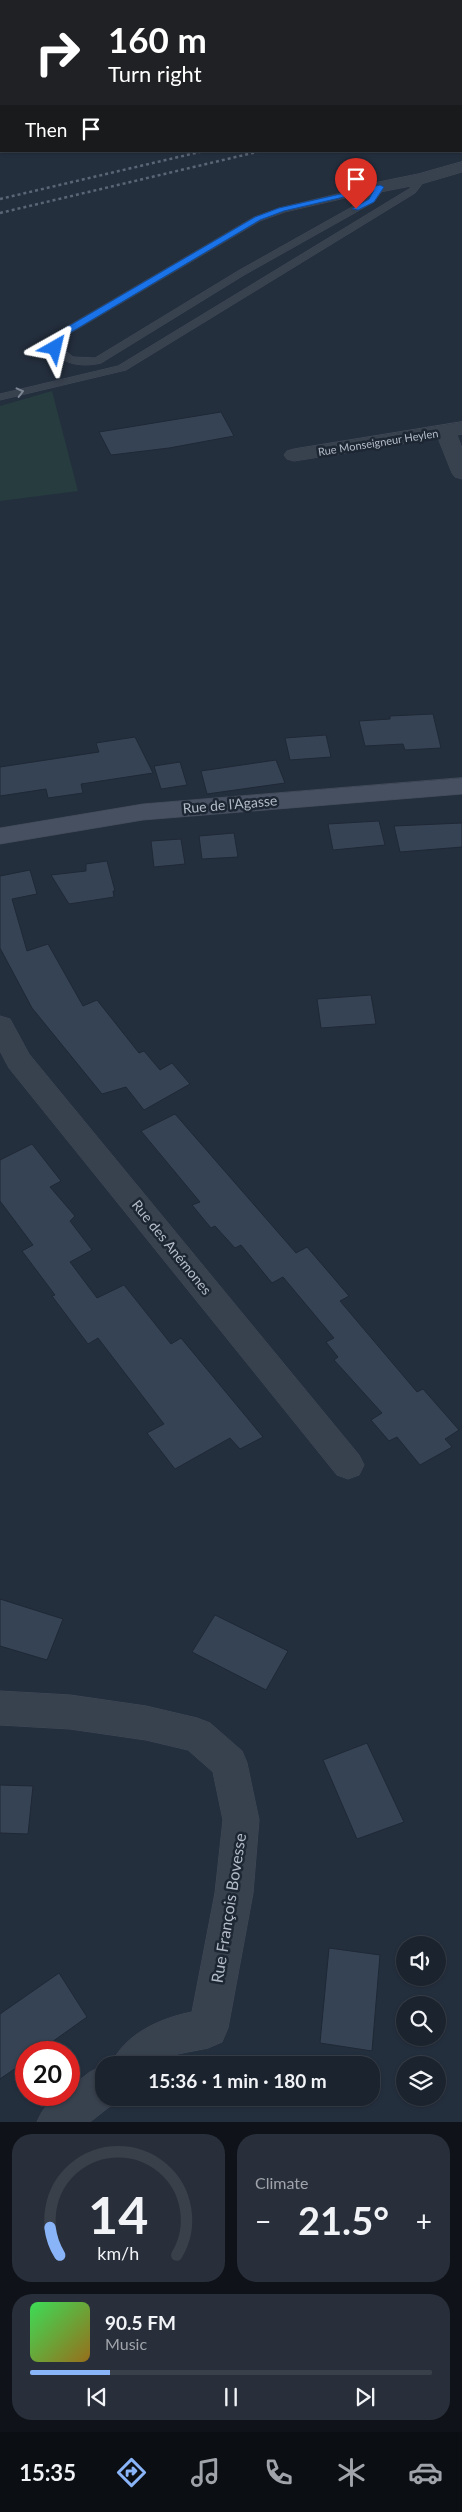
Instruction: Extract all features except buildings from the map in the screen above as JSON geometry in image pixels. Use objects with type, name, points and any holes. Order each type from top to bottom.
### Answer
[{"type":"street","points":[[380,187],[421,179],[462,167]]},
{"type":"street","points":[[453,430],[462,473]]},
{"type":"street","name":"Rue Monseigneur Heylen","points":[[294,455],[453,430]]},
{"type":"street","name":"Rue de l'Agasse","points":[[0,836],[143,812],[462,786]]},
{"type":"street","name":"Rue des Anémones","points":[[0,1026],[19,1061],[348,1465]]},
{"type":"street","name":"Rue François Bovesse","points":[[0,1708],[70,1712],[155,1725],[198,1735],[230,1763],[241,1820],[234,1893],[208,2028],[169,2036],[143,2056]]},
{"type":"street","points":[[57,2122],[95,2093]]},
{"type":"lane","points":[[0,397],[122,368],[412,191],[421,179]]},
{"type":"lane","points":[[380,187],[371,200],[266,259],[97,361],[70,359],[61,355],[55,348],[55,341],[60,335],[257,218],[282,210],[380,187]]},
{"type":"green space","points":[[52,391],[78,491],[0,501],[0,406]]},
{"type":"railway","points":[[0,199],[200,152]]},
{"type":"railway","points":[[0,213],[257,152]]},
{"type":"route","points":[[55,348],[55,341],[60,335],[223,240],[257,218],[353,192],[380,187],[371,200],[356,209]]}]
